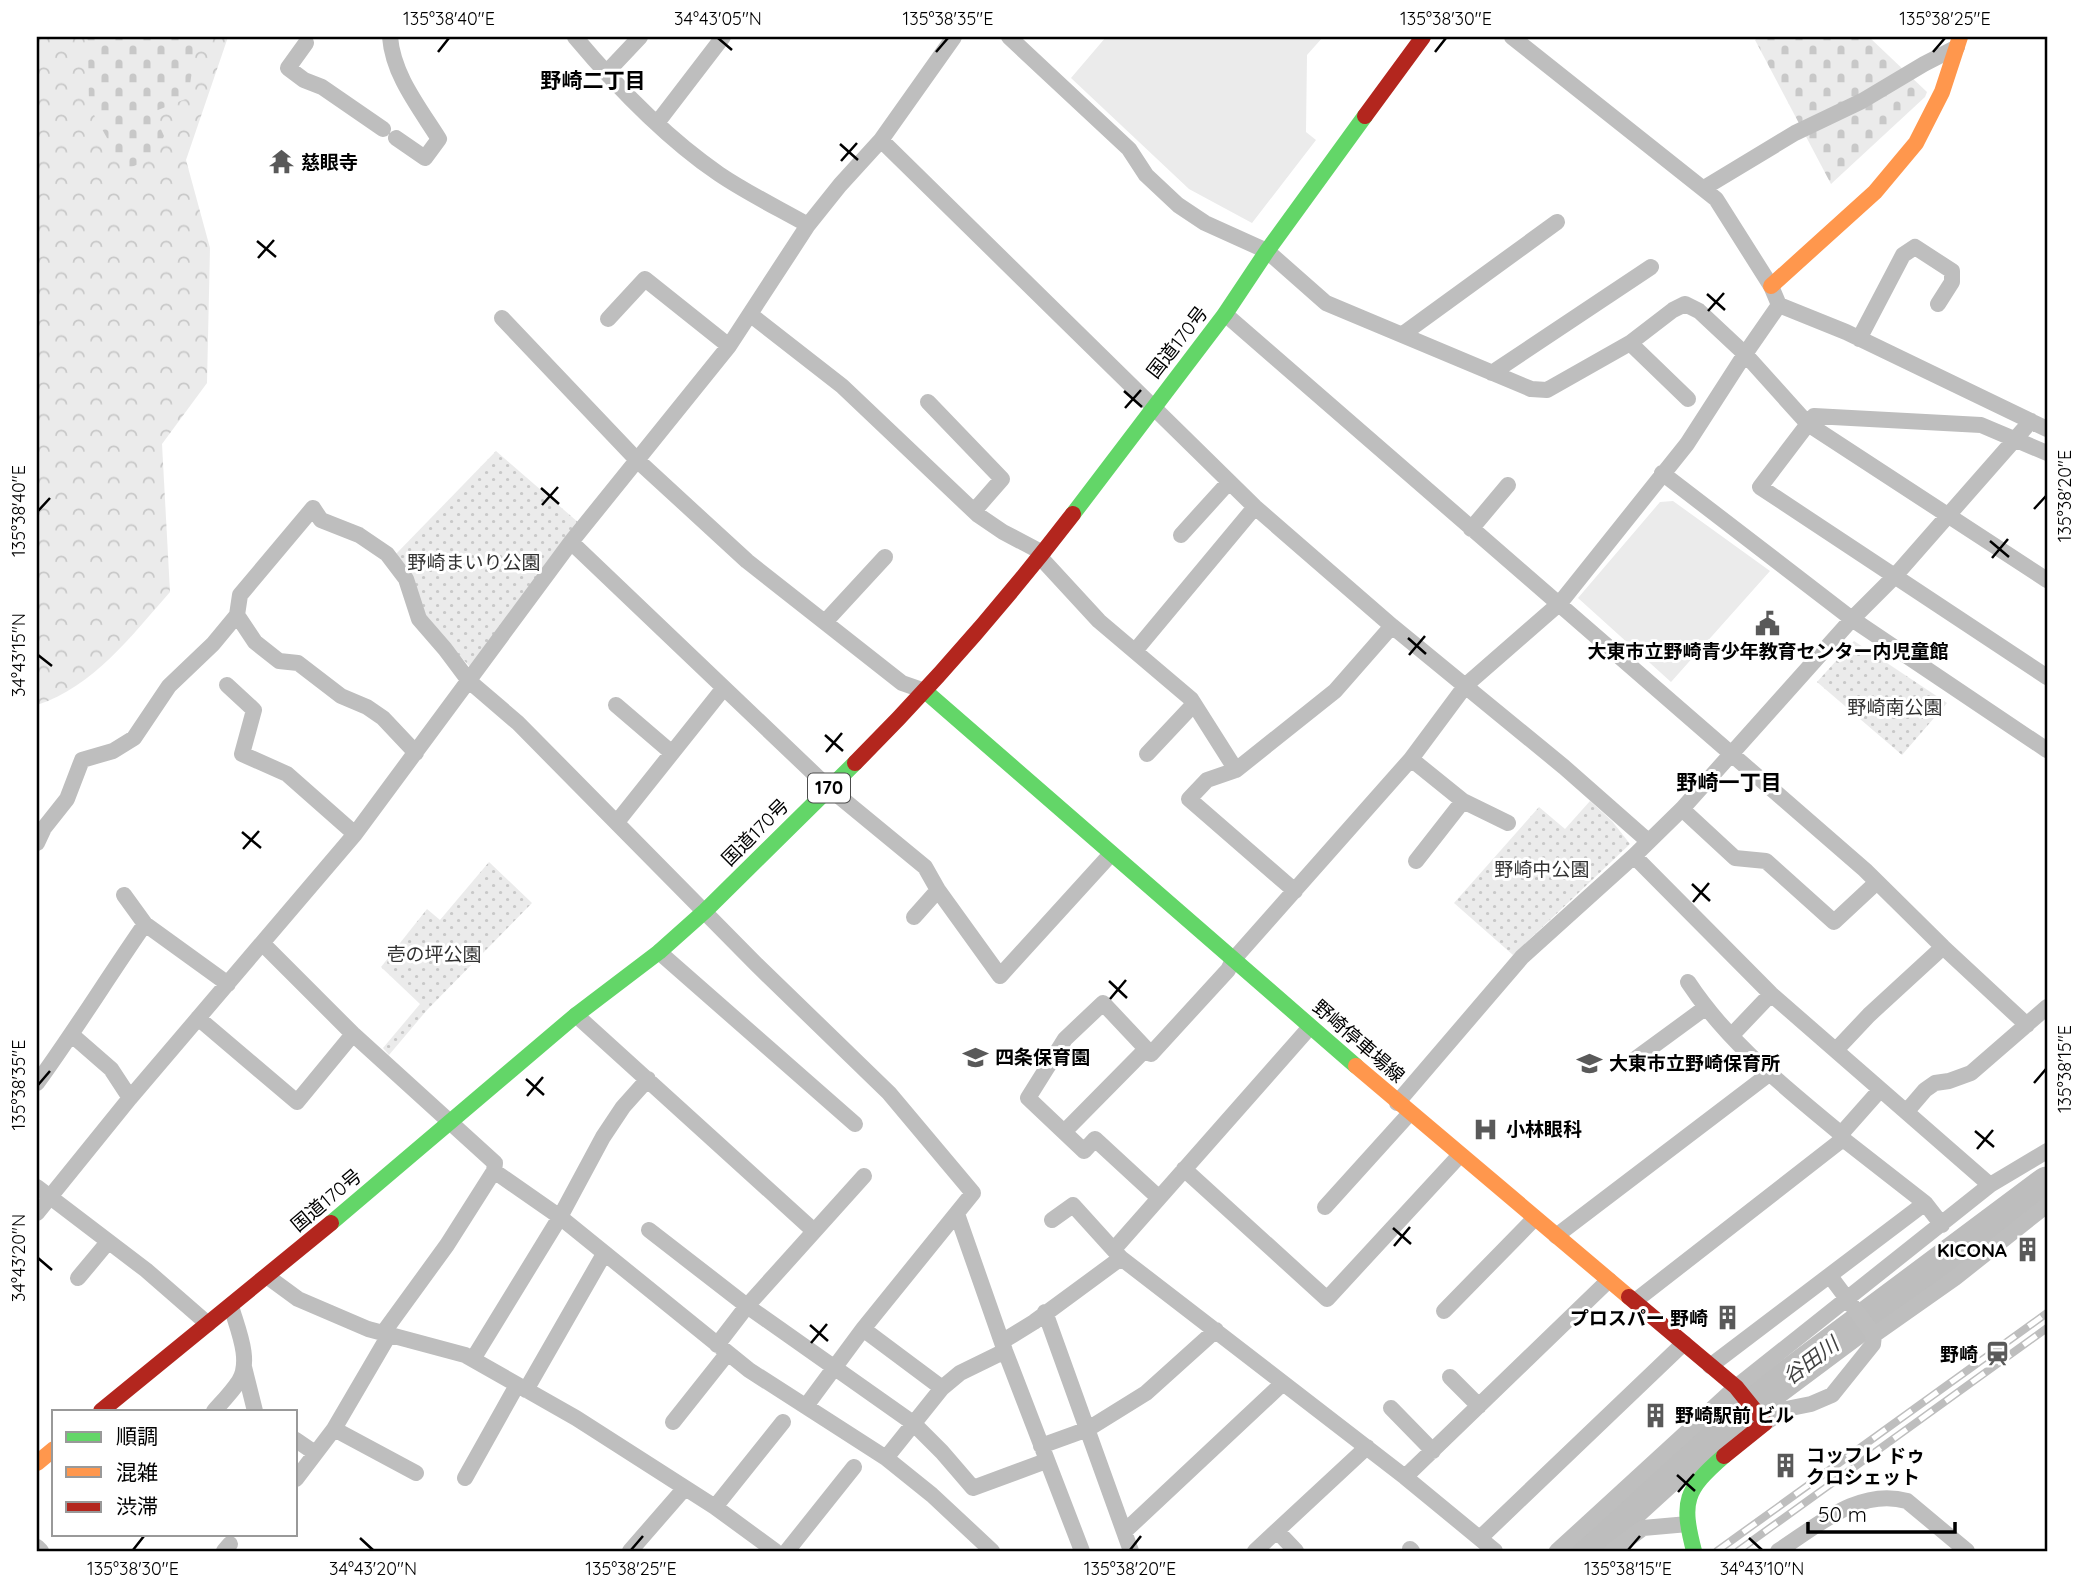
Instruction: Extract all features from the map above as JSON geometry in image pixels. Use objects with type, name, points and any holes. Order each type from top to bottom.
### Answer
[{"type":"main road","name":"国道170号","points":[[102,1410],[268,1277],[576,1015],[659,952],[705,911],[925,691],[1042,555],[1225,314],[1266,251],[1423,37]]},
{"type":"main road","points":[[1772,286],[1875,192],[1916,143],[1942,92],[1959,42]]},
{"type":"main road","name":"野崎停車場線","points":[[925,691],[1403,1108],[1738,1390],[1761,1419]]},
{"type":"main road","points":[[1694,1551],[1688,1524],[1687,1499],[1696,1483],[1761,1419]]},
{"type":"main road","points":[[37,1463],[52,1451]]},
{"type":"street","points":[[306,43],[288,68],[304,80],[322,87],[425,158],[439,139],[397,70],[390,37]]},
{"type":"street","points":[[575,37],[606,73],[674,140],[720,174],[808,225]]},
{"type":"street","points":[[606,73],[640,37]]},
{"type":"street","points":[[657,123],[723,37]]},
{"type":"street","points":[[37,1213],[43,1191],[131,1098],[355,834],[570,542],[729,346],[808,225],[881,140],[954,37]]},
{"type":"street","points":[[1009,37],[1129,149],[1146,175],[1178,205],[1205,223],[1266,251],[1326,303],[1531,389],[1547,390],[1630,343],[1685,304],[1699,311],[1745,354],[1808,424],[2047,580]]},
{"type":"street","points":[[1512,37],[1716,199],[1772,286],[1779,305],[1859,339],[2047,429]]},
{"type":"street","points":[[1704,188],[1795,133],[1862,101],[1959,42]]},
{"type":"street","points":[[881,140],[1255,507],[1648,841]]},
{"type":"street","points":[[1402,334],[1557,222]]},
{"type":"street","points":[[1859,339],[1903,256],[1915,247],[1952,271],[1952,282],[1938,304]]},
{"type":"street","points":[[1492,373],[1651,267]]},
{"type":"street","points":[[608,319],[645,279],[729,346]]},
{"type":"street","points":[[1159,1198],[1095,1139],[1084,1151],[1028,1098],[1065,1039],[1103,1003],[1151,1054],[1228,970],[1233,960],[1411,758],[1466,685],[1560,603],[1687,444],[1779,305]]},
{"type":"street","points":[[1225,314],[1730,751],[1877,882],[2027,1025]]},
{"type":"street","points":[[751,315],[842,386],[974,511],[1042,555],[1099,621],[1194,704],[1236,770]]},
{"type":"street","points":[[502,318],[637,460],[747,561],[902,683],[925,691]]},
{"type":"street","points":[[1630,343],[1688,398]]},
{"type":"street","points":[[928,402],[1002,479],[974,511]]},
{"type":"street","points":[[2047,453],[1981,425],[1814,416],[1760,487],[2047,677]]},
{"type":"street","points":[[1325,1208],[1522,957],[1682,808],[1730,751],[1894,577],[2031,421]]},
{"type":"street","points":[[1662,473],[1852,619],[2044,742]]},
{"type":"street","points":[[1181,536],[1229,482]]},
{"type":"street","points":[[1471,529],[1508,485]]},
{"type":"street","points":[[1135,651],[1255,507]]},
{"type":"street","points":[[37,843],[40,825],[67,799],[82,760],[113,751],[134,738],[169,686],[213,645],[237,615],[240,595],[313,508],[321,520],[359,535],[387,554],[406,579],[419,619],[469,681],[518,723],[756,964],[888,1093],[973,1193],[863,1329],[806,1406]]},
{"type":"street","points":[[570,542],[829,788],[925,867],[938,890],[1000,976],[1111,853]]},
{"type":"street","points":[[825,622],[885,558]]},
{"type":"street","points":[[237,615],[255,642],[279,661],[298,663],[341,695],[367,707],[383,718],[416,753]]},
{"type":"street","points":[[1295,891],[1189,799],[1207,780],[1236,770],[1335,691],[1392,625]]},
{"type":"street","points":[[227,685],[254,710],[242,754],[287,774],[355,834]]},
{"type":"street","points":[[617,822],[723,689]]},
{"type":"street","points":[[1147,754],[1194,704]]},
{"type":"street","points":[[616,705],[672,753]]},
{"type":"street","points":[[1411,758],[1463,801],[1507,823]]},
{"type":"street","points":[[1416,860],[1463,801]]},
{"type":"street","points":[[1682,808],[1735,858],[1766,861],[1834,922],[1877,882]]},
{"type":"street","points":[[1633,856],[1771,994],[1990,1185]]},
{"type":"street","points":[[914,917],[938,890]]},
{"type":"street","points":[[124,895],[145,924],[228,984]]},
{"type":"street","points":[[37,1083],[145,924]]},
{"type":"street","points":[[264,944],[353,1034],[495,1163],[494,1171],[447,1245],[386,1334],[334,1429],[298,1476]]},
{"type":"street","points":[[1836,1050],[1869,1015],[1943,947]]},
{"type":"street","points":[[659,952],[855,1124]]},
{"type":"street","points":[[1688,982],[1705,1008],[1769,1074],[1924,1203],[1942,1225]]},
{"type":"street","points":[[1731,1036],[1771,994]]},
{"type":"street","points":[[1907,1111],[1925,1090],[1936,1083],[1971,1073],[2047,1007]]},
{"type":"street","points":[[1634,1060],[1705,1008]]},
{"type":"street","points":[[576,1015],[814,1231]]},
{"type":"street","points":[[198,1018],[297,1102],[353,1034]]},
{"type":"street","points":[[886,1458],[942,1388],[960,1373],[1004,1346],[1118,1253],[1159,1198],[1310,1027]]},
{"type":"street","points":[[72,1035],[111,1069],[131,1098]]},
{"type":"street","points":[[1064,1132],[1146,1049]]},
{"type":"street","points":[[1556,1236],[1769,1074]]},
{"type":"street","points":[[473,1359],[560,1217],[603,1137],[623,1107],[648,1079]]},
{"type":"street","points":[[1635,1301],[1842,1137],[1880,1090]]},
{"type":"street","points":[[1558,1551],[1738,1390],[1852,1305],[1990,1185],[2047,1151]]},
{"type":"street","points":[[1184,1169],[1327,1299],[1460,1155]]},
{"type":"street","points":[[494,1171],[560,1217],[722,1349],[886,1458],[932,1495],[992,1551]]},
{"type":"street","points":[[673,1422],[747,1306],[864,1176]]},
{"type":"street","points":[[43,1191],[146,1270],[208,1324]]},
{"type":"street","points":[[1710,1366],[1924,1203]]},
{"type":"street","points":[[1052,1220],[1073,1205],[1118,1253],[1405,1477],[1495,1551]]},
{"type":"street","points":[[1871,1331],[1955,1278],[2047,1205]]},
{"type":"street","points":[[957,1214],[1044,1454],[1075,1549]]},
{"type":"street","points":[[1444,1311],[1535,1218]]},
{"type":"street","points":[[649,1230],[747,1306],[913,1423],[973,1488],[1044,1454],[1146,1393],[1216,1330]]},
{"type":"street","points":[[78,1278],[108,1242]]},
{"type":"street","points":[[465,1478],[604,1254]]},
{"type":"street","points":[[1761,1419],[1832,1395],[1874,1344],[1871,1331],[1830,1276]]},
{"type":"street","points":[[268,1277],[298,1299],[368,1329],[473,1359],[576,1418],[715,1507],[775,1551]]},
{"type":"street","points":[[1405,1477],[1609,1280]]},
{"type":"street","points":[[231,1306],[255,1410]]},
{"type":"street","points":[[1045,1312],[1131,1551]]},
{"type":"street","points":[[863,1329],[942,1388]]},
{"type":"street","points":[[1480,1538],[1684,1343]]},
{"type":"street","points":[[215,1410],[240,1380],[244,1367]]},
{"type":"street","points":[[1450,1377],[1479,1406]]},
{"type":"street","points":[[1125,1531],[1283,1383]]},
{"type":"street","points":[[1391,1408],[1433,1451]]},
{"type":"street","points":[[715,1507],[783,1422]]},
{"type":"street","points":[[334,1429],[415,1474]]},
{"type":"street","points":[[298,1441],[315,1453]]},
{"type":"street","points":[[1255,1551],[1367,1447]]},
{"type":"street","points":[[787,1551],[854,1467]]},
{"type":"street","points":[[630,1551],[684,1489]]},
{"type":"street","points":[[1778,1551],[1840,1511],[1869,1499],[1896,1498],[1907,1502],[1966,1551]]},
{"type":"street","points":[[1612,1551],[1643,1528],[1688,1524]]},
{"type":"street","points":[[1277,1531],[1296,1551]]},
{"type":"street","points":[[37,1547],[41,1551]]},
{"type":"green space","points":[[37,37],[228,37],[186,160],[210,248],[207,383],[162,444],[170,592],[126,642],[94,673],[57,697],[37,705]]},
{"type":"green space","points":[[80,37],[197,37],[188,98],[153,112],[164,136],[154,157],[125,170],[89,106],[88,40]]},
{"type":"green space","points":[[1106,37],[1323,37],[1307,55],[1306,132],[1316,140],[1252,223],[1189,189],[1071,78]]},
{"type":"green space","points":[[1758,37],[1869,37],[1927,92],[1925,97],[1831,184],[1755,40]]},
{"type":"green space","name":"野崎まいり公園","points":[[496,451],[579,523],[472,669],[423,616],[395,555]]},
{"type":"green space","points":[[1673,501],[1770,571],[1671,682],[1578,598],[1660,502]]},
{"type":"green space","name":"野崎南公園","points":[[1854,641],[1947,703],[1902,755],[1817,682]]},
{"type":"green space","name":"野崎中公園","points":[[1590,801],[1612,821],[1630,844],[1513,955],[1454,903],[1539,807],[1565,829]]},
{"type":"green space","name":"壱の坪公園","points":[[489,862],[532,903],[427,1010],[389,1055],[383,1048],[420,1004],[381,967],[427,909],[440,920]]},
{"type":"waterway","name":"谷田川","points":[[1585,1551],[1735,1417],[2047,1184]]},
{"type":"railway","points":[[1717,1551],[2047,1313]]},
{"type":"railway","points":[[1738,1551],[2047,1328]]},
{"type":"traffic: fast","points":[[1073,514],[1225,314],[1365,116]]},
{"type":"traffic: fast","points":[[925,691],[1356,1066]]},
{"type":"traffic: fast","points":[[331,1223],[576,1015],[659,952],[705,911],[855,763]]},
{"type":"traffic: fast","points":[[1694,1551],[1688,1520],[1689,1498],[1701,1478],[1724,1456]]},
{"type":"traffic: slow","points":[[1771,286],[1875,192],[1916,143],[1942,92],[1960,37]]},
{"type":"traffic: slow","points":[[1356,1066],[1629,1297]]},
{"type":"traffic: slow","points":[[37,1463],[52,1451]]},
{"type":"traffic: jam","points":[[1365,116],[1423,37]]},
{"type":"traffic: jam","points":[[855,763],[968,642],[1073,514]]},
{"type":"traffic: jam","points":[[102,1410],[331,1223]]},
{"type":"traffic: jam","points":[[1629,1297],[1736,1387],[1765,1423],[1724,1456]]},
{"type":"place","name":"慈眼寺","points":[[281,162]]},
{"type":"place","name":"大東市立野崎青少年教育センター内児童館","points":[[1768,623]]},
{"type":"place","name":"四条保育園","points":[[975,1057]]},
{"type":"place","name":"大東市立野崎保育所","points":[[1589,1063]]},
{"type":"place","name":"小林眼科","points":[[1486,1129]]},
{"type":"place","name":"KICONA","points":[[2027,1250]]},
{"type":"place","name":"プロスパー 野崎","points":[[1728,1318]]},
{"type":"place","name":"野崎","points":[[1998,1354]]},
{"type":"place","name":"野崎駅前 ビル","points":[[1655,1415]]},
{"type":"place","name":"コッフレ ドゥ クロシェット","points":[[1786,1466]]},
{"type":"district","name":"野崎二丁目","points":[[593,81]]},
{"type":"district","name":"野崎一丁目","points":[[1729,783]]}]
